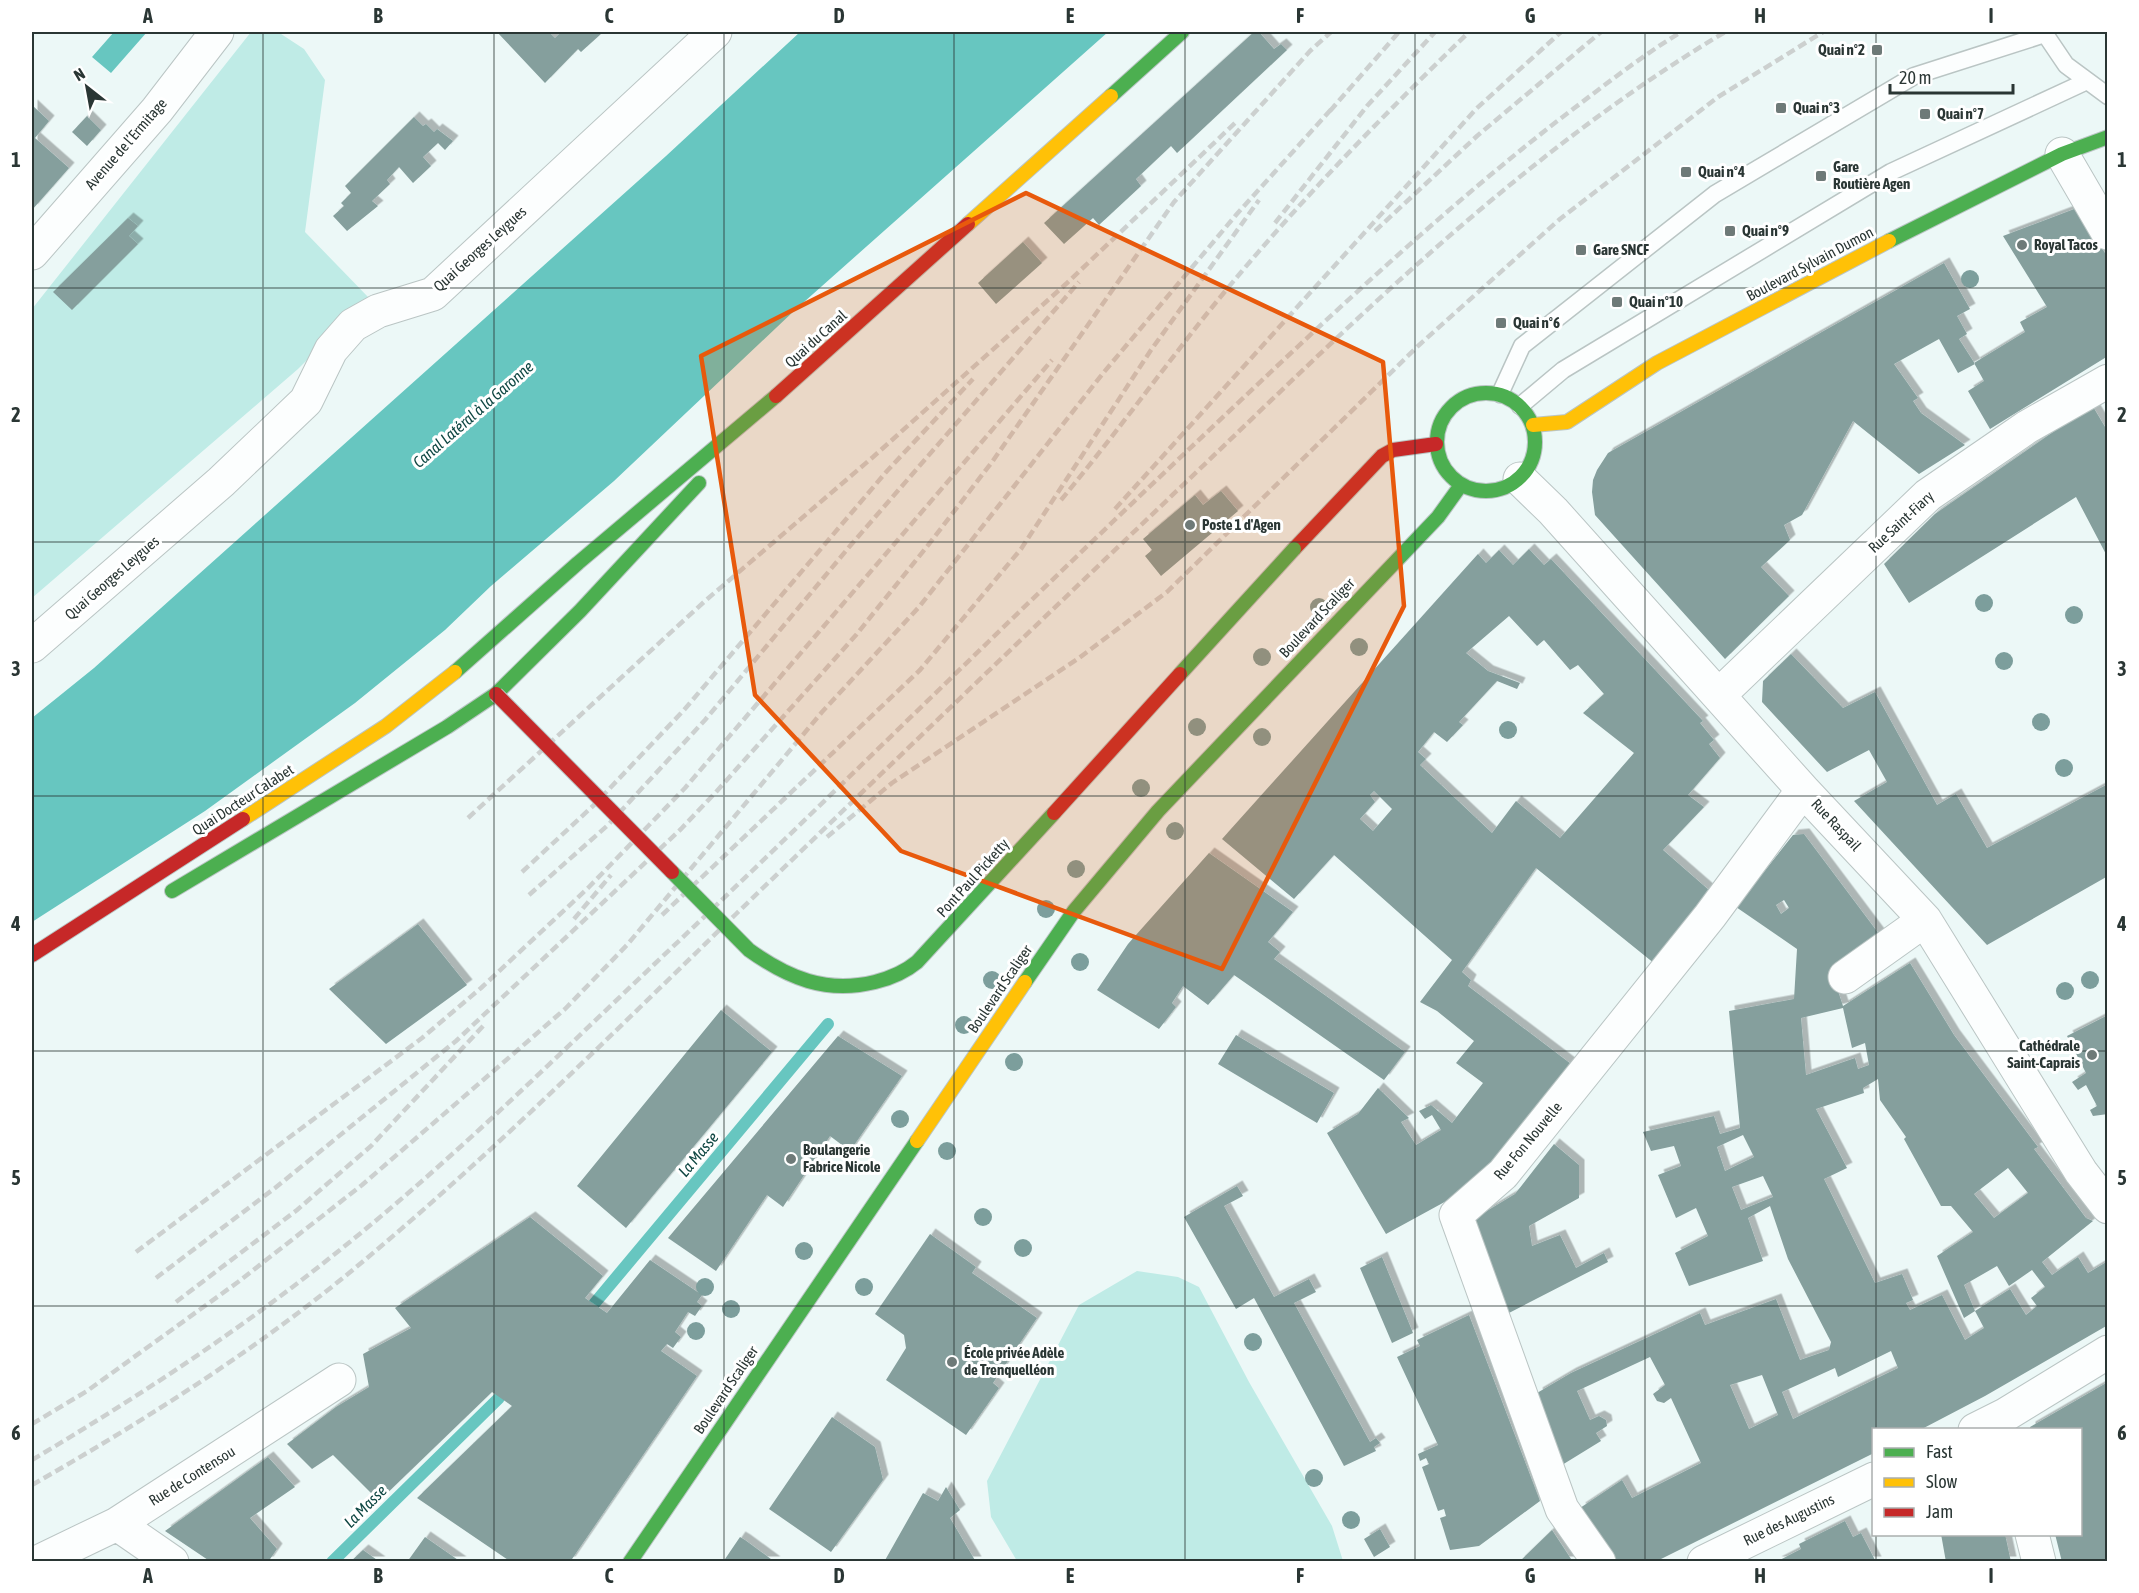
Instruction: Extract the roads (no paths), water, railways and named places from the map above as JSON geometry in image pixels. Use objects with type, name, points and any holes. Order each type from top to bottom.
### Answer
[{"type":"street","name":"Avenue de l’Ermitage","points":[[32,253],[157,110],[217,32]]},
{"type":"street","name":"Quai Georges Leygues","points":[[32,646],[220,482],[306,401],[331,350],[353,325],[378,310],[433,294],[715,32]]},
{"type":"street","name":"Quai du Canal","points":[[466,664],[578,562],[751,419],[1182,32]]},
{"type":"street","name":"Boulevard Sylvain Dumon","points":[[1533,425],[1567,422],[1657,363],[1940,214],[2062,154],[2108,138]]},
{"type":"street","points":[[2062,154],[2108,233]]},
{"type":"street","name":"Rue Saint-Fiary","points":[[1719,695],[1928,495],[2027,427],[2108,381]]},
{"type":"street","points":[[1484,393],[1500,394],[1520,406],[1533,425],[1535,440],[1533,456],[1520,479],[1509,486],[1485,492],[1461,485],[1444,469],[1436,444],[1438,428],[1455,403],[1469,396],[1484,393]]},
{"type":"street","points":[[163,896],[447,727],[496,694],[580,611],[680,505],[751,419]]},
{"type":"street","name":"Pont Paul Picketty","points":[[496,694],[749,950],[778,972],[815,986],[848,988],[883,980],[908,969],[942,937],[1294,549],[1382,456],[1393,450],[1436,444]]},
{"type":"street","name":"Rue Raspail","points":[[1520,479],[1553,512],[1803,790],[1925,920],[2081,1172],[2108,1207]]},
{"type":"street","name":"Boulevard Scaliger","points":[[630,1562],[1074,911],[1158,811],[1438,517],[1461,485]]},
{"type":"street","points":[[576,587],[578,562]]},
{"type":"street","name":"Quai Docteur Calabet","points":[[32,955],[386,726],[466,664]]},
{"type":"street","points":[[493,676],[496,694]]},
{"type":"street","name":"Rue Fon Nouvelle","points":[[1599,1562],[1562,1509],[1456,1215],[1503,1174],[1710,916],[1803,790]]},
{"type":"street","points":[[1845,977],[1925,920]]},
{"type":"street","points":[[1983,1428],[2006,1422],[2108,1352]]},
{"type":"street","name":"Rue de Contensou","points":[[38,1562],[117,1524],[339,1380]]},
{"type":"street","name":"Rue des Augustins","points":[[1704,1562],[1872,1480]]},
{"type":"street","points":[[117,1524],[172,1562]]},
{"type":"street","points":[[2032,1536],[2039,1562]]},
{"type":"lane","points":[[1500,394],[1522,346],[1715,194],[1914,76],[2045,34],[2066,65],[2085,82],[2108,96]]},
{"type":"lane","points":[[1520,406],[1563,369],[1891,172],[2085,82]]},
{"type":"water","points":[[114,32],[147,32],[111,73],[92,57]]},
{"type":"water","name":"Canal Latéral à la Garonne","points":[[800,32],[1108,32],[795,310],[614,481],[491,586],[445,630],[355,703],[205,811],[32,922],[32,718],[94,668],[666,156]]},
{"type":"waterway","name":"La Masse","points":[[594,1304],[828,1024]]},
{"type":"waterway","name":"La Masse","points":[[332,1562],[499,1398]]},
{"type":"railway","points":[[156,1278],[275,1188],[456,1041],[681,829],[716,792],[856,635],[929,544],[992,462],[1174,202],[1310,51],[1331,32]]},
{"type":"railway","points":[[1330,111],[1399,32]]},
{"type":"railway","points":[[1275,223],[1367,106],[1435,32]]},
{"type":"railway","points":[[1061,500],[1201,321],[1264,245],[1365,136],[1469,32]]},
{"type":"railway","points":[[1115,509],[1476,109],[1561,32]]},
{"type":"railway","points":[[1375,231],[1477,136],[1601,32]]},
{"type":"railway","points":[[32,1460],[147,1389],[222,1338],[295,1285],[377,1220],[466,1142],[552,1061],[1137,498],[1376,275],[1556,122],[1633,64],[1681,32]]},
{"type":"railway","points":[[32,1485],[114,1437],[235,1359],[312,1302],[400,1230],[546,1097],[1391,288],[1454,232],[1585,126],[1654,77],[1725,32]]},
{"type":"railway","points":[[827,837],[892,783],[1079,658],[1167,592],[1418,346],[1560,219],[1718,97],[1823,32]]},
{"type":"railway","points":[[32,1424],[87,1391],[238,1282],[362,1185],[565,1009],[627,945],[822,712],[919,607],[1104,372],[1236,215],[1335,105]]},
{"type":"railway","points":[[468,818],[705,601],[873,457],[1067,283],[1235,123]]},
{"type":"railway","points":[[662,915],[920,670],[1021,549],[1151,350],[1259,200]]},
{"type":"railway","points":[[529,895],[608,825],[705,720],[850,546],[1079,282]]},
{"type":"railway","points":[[136,1252],[422,1038],[481,988],[588,888],[685,788],[1052,360]]},
{"type":"railway","points":[[522,872],[594,805],[684,710],[887,471],[973,379]]},
{"type":"railway","points":[[574,919],[611,875]]},
{"type":"railway","points":[[176,1302],[297,1210],[371,1146],[485,1024]]},
{"type":"place","name":"Quai n°2","points":[[1877,50]]},
{"type":"place","name":"Quai n°3","points":[[1781,108]]},
{"type":"place","name":"Quai n°7","points":[[1925,114]]},
{"type":"place","name":"Quai n°4","points":[[1686,172]]},
{"type":"place","name":"Gare Routière Agen","points":[[1821,176]]},
{"type":"place","name":"Quai n°9","points":[[1730,231]]},
{"type":"place","name":"Royal Tacos","points":[[2022,245]]},
{"type":"place","name":"Gare SNCF","points":[[1581,250]]},
{"type":"place","name":"Quai n°10","points":[[1617,302]]},
{"type":"place","name":"Quai n°6","points":[[1501,323]]},
{"type":"place","name":"Poste 1 d'Agen","points":[[1190,525]]},
{"type":"place","name":"Cathédrale Saint-Caprais","points":[[2092,1055]]},
{"type":"place","name":"Boulangerie Fabrice Nicole","points":[[791,1159]]},
{"type":"place","name":"École privée Adèle de Trenquelléon","points":[[952,1362]]}]
